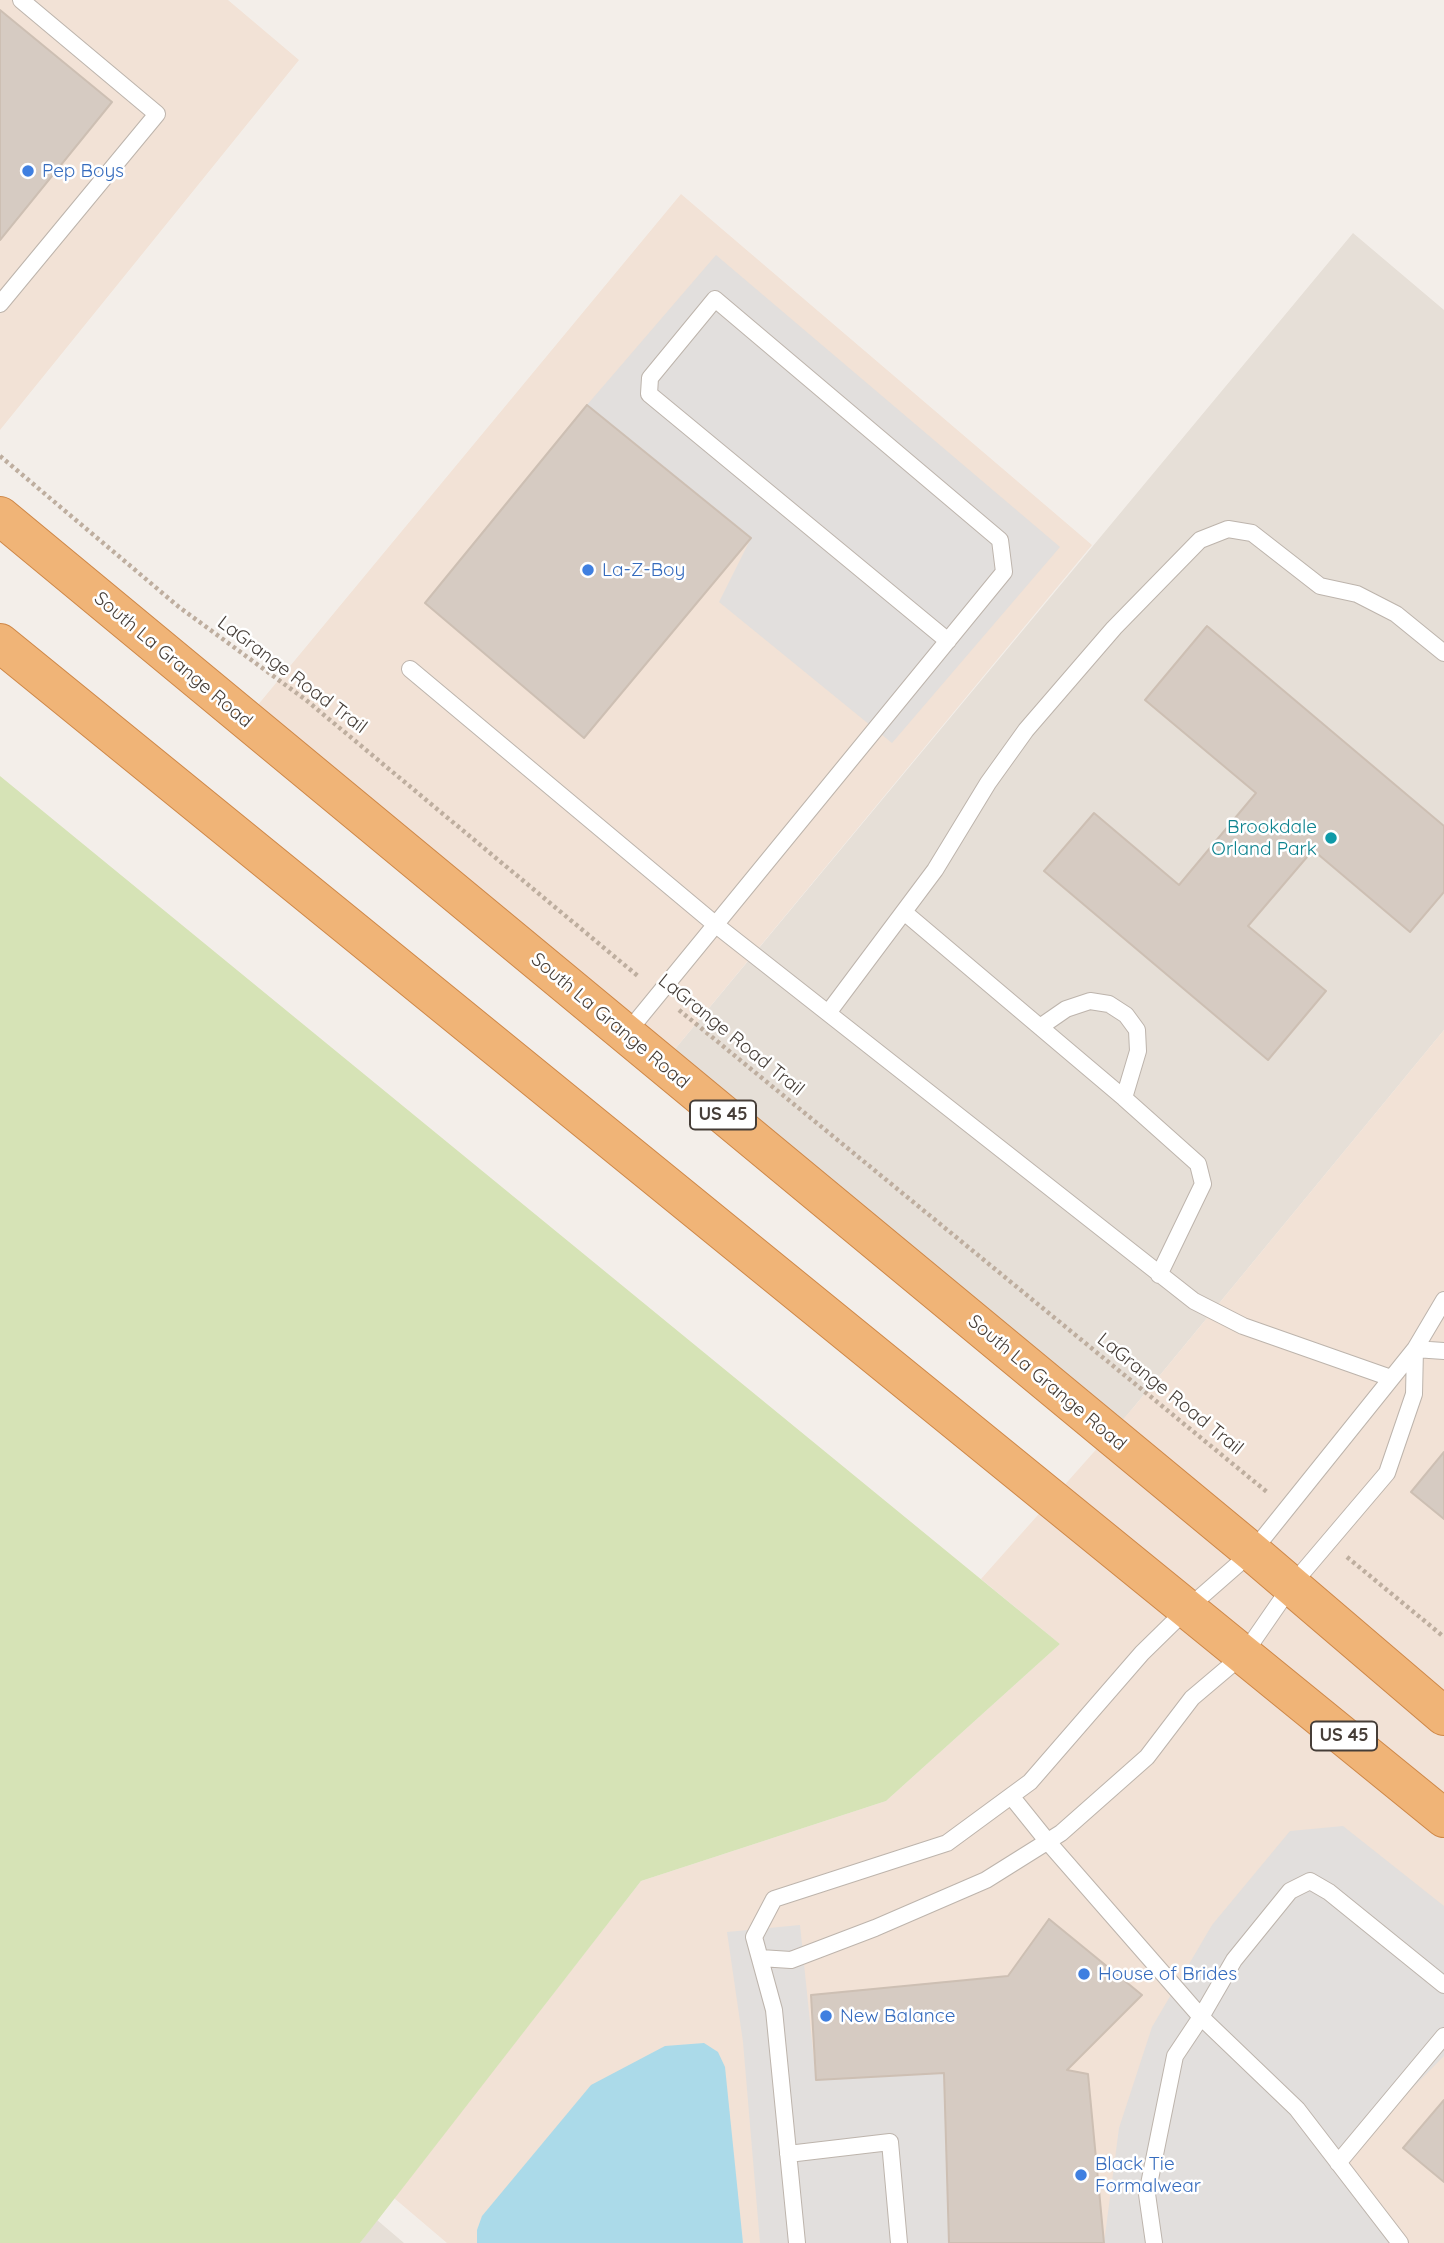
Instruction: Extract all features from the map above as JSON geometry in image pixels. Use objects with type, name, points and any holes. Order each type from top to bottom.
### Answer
[{"type":"highway","name":"South La Grange Road","points":[[0,516],[1252,1552],[1444,1716]]},
{"type":"highway","name":"US 45","points":[[0,643],[1444,1818]]},
{"type":"lane","points":[[0,304],[157,114],[21,0]]},
{"type":"lane","points":[[626,1034],[716,925],[948,641],[1004,572],[1000,540],[715,299],[650,378],[649,394],[948,641]]},
{"type":"lane","points":[[828,1013],[935,870],[988,783],[1026,730],[1114,628],[1200,540],[1228,529],[1252,533],[1320,586],[1357,594],[1396,614],[1444,653]]},
{"type":"lane","points":[[410,669],[716,925],[1194,1301],[1243,1326],[1391,1378]]},
{"type":"lane","points":[[904,912],[1198,1164],[1203,1184],[1159,1275]]},
{"type":"lane","points":[[1040,1027],[1066,1009],[1090,1001],[1109,1004],[1126,1014],[1137,1030],[1138,1051],[1124,1098]]},
{"type":"lane","points":[[797,2243],[774,2010],[754,1937],[774,1899],[947,1843],[1030,1782],[1142,1653],[1252,1552],[1415,1349],[1444,1300]]},
{"type":"lane","points":[[1415,1349],[1444,1351]]},
{"type":"lane","points":[[760,1958],[791,1960],[875,1928],[986,1880],[1061,1833],[1147,1757],[1192,1698],[1244,1654],[1291,1586],[1387,1473],[1413,1394],[1415,1349]]},
{"type":"lane","points":[[1011,1796],[1202,2017],[1297,2109],[1400,2243]]},
{"type":"lane","points":[[1154,2243],[1147,2194],[1175,2056],[1202,2017],[1234,1960],[1290,1891],[1310,1881],[1329,1892],[1444,1985]]},
{"type":"lane","points":[[1338,2163],[1444,2036]]},
{"type":"lane","points":[[788,2154],[890,2142],[899,2243]]},
{"type":"path","name":"LaGrange Road Trail","points":[[0,456],[179,607],[316,708],[659,994],[1287,1508]]},
{"type":"path","points":[[1328,1542],[1444,1637]]},
{"type":"shaded area","points":[[0,0],[228,0],[299,60],[0,430]]},
{"type":"shaded area","points":[[681,194],[1092,545],[670,1055],[257,706]]},
{"type":"shaded area","points":[[1353,233],[1444,310],[1444,1030],[1119,1425],[670,1055]]},
{"type":"shaded area","points":[[716,255],[1060,547],[892,743],[719,602],[751,538],[587,405]]},
{"type":"shaded area","points":[[1444,1030],[1444,2243],[447,2243],[394,2198],[641,1881],[886,1801],[1060,1644],[981,1579],[1133,1408]]},
{"type":"shaded area","points":[[1343,1826],[1444,1906],[1444,2056],[1338,2163],[1401,2243],[1104,2243],[1119,2128],[1152,2027],[1212,1925],[1290,1831]]},
{"type":"shaded area","points":[[800,1925],[816,2080],[944,2073],[949,2243],[760,2243],[743,2042],[727,1932]]},
{"type":"shaded area","points":[[377,2220],[404,2243],[360,2243]]},
{"type":"green space","points":[[0,776],[1060,1644],[886,1801],[641,1881],[360,2243],[0,2243]]},
{"type":"water","points":[[704,2043],[718,2052],[725,2067],[743,2243],[477,2243],[477,2230],[482,2216],[591,2085],[665,2046]]},
{"type":"building","name":"Pep Boys","points":[[0,10],[112,102],[0,240]]},
{"type":"building","name":"La-Z-Boy","points":[[587,405],[751,538],[584,738],[425,603]]},
{"type":"building","name":"Brookdale Orland Park","points":[[1207,626],[1444,826],[1444,892],[1410,932],[1313,850],[1248,926],[1326,991],[1268,1060],[1044,871],[1094,813],[1179,885],[1256,793],[1145,700]]},
{"type":"building","points":[[1444,1452],[1444,1519],[1411,1492]]},
{"type":"building","points":[[1049,1919],[1142,1995],[1067,2070],[1088,2074],[1104,2243],[949,2243],[944,2073],[816,2080],[811,1995],[1008,1976]]},
{"type":"building","points":[[1444,2100],[1444,2182],[1403,2148]]},
{"type":"place","name":"Pep Boys","points":[[28,171]]},
{"type":"place","name":"La-Z-Boy","points":[[588,570]]},
{"type":"place","name":"Brookdale Orland Park","points":[[1331,838]]},
{"type":"place","name":"House of Brides","points":[[1084,1974]]},
{"type":"place","name":"New Balance","points":[[826,2016]]},
{"type":"place","name":"Black Tie Formalwear","points":[[1081,2175]]}]
